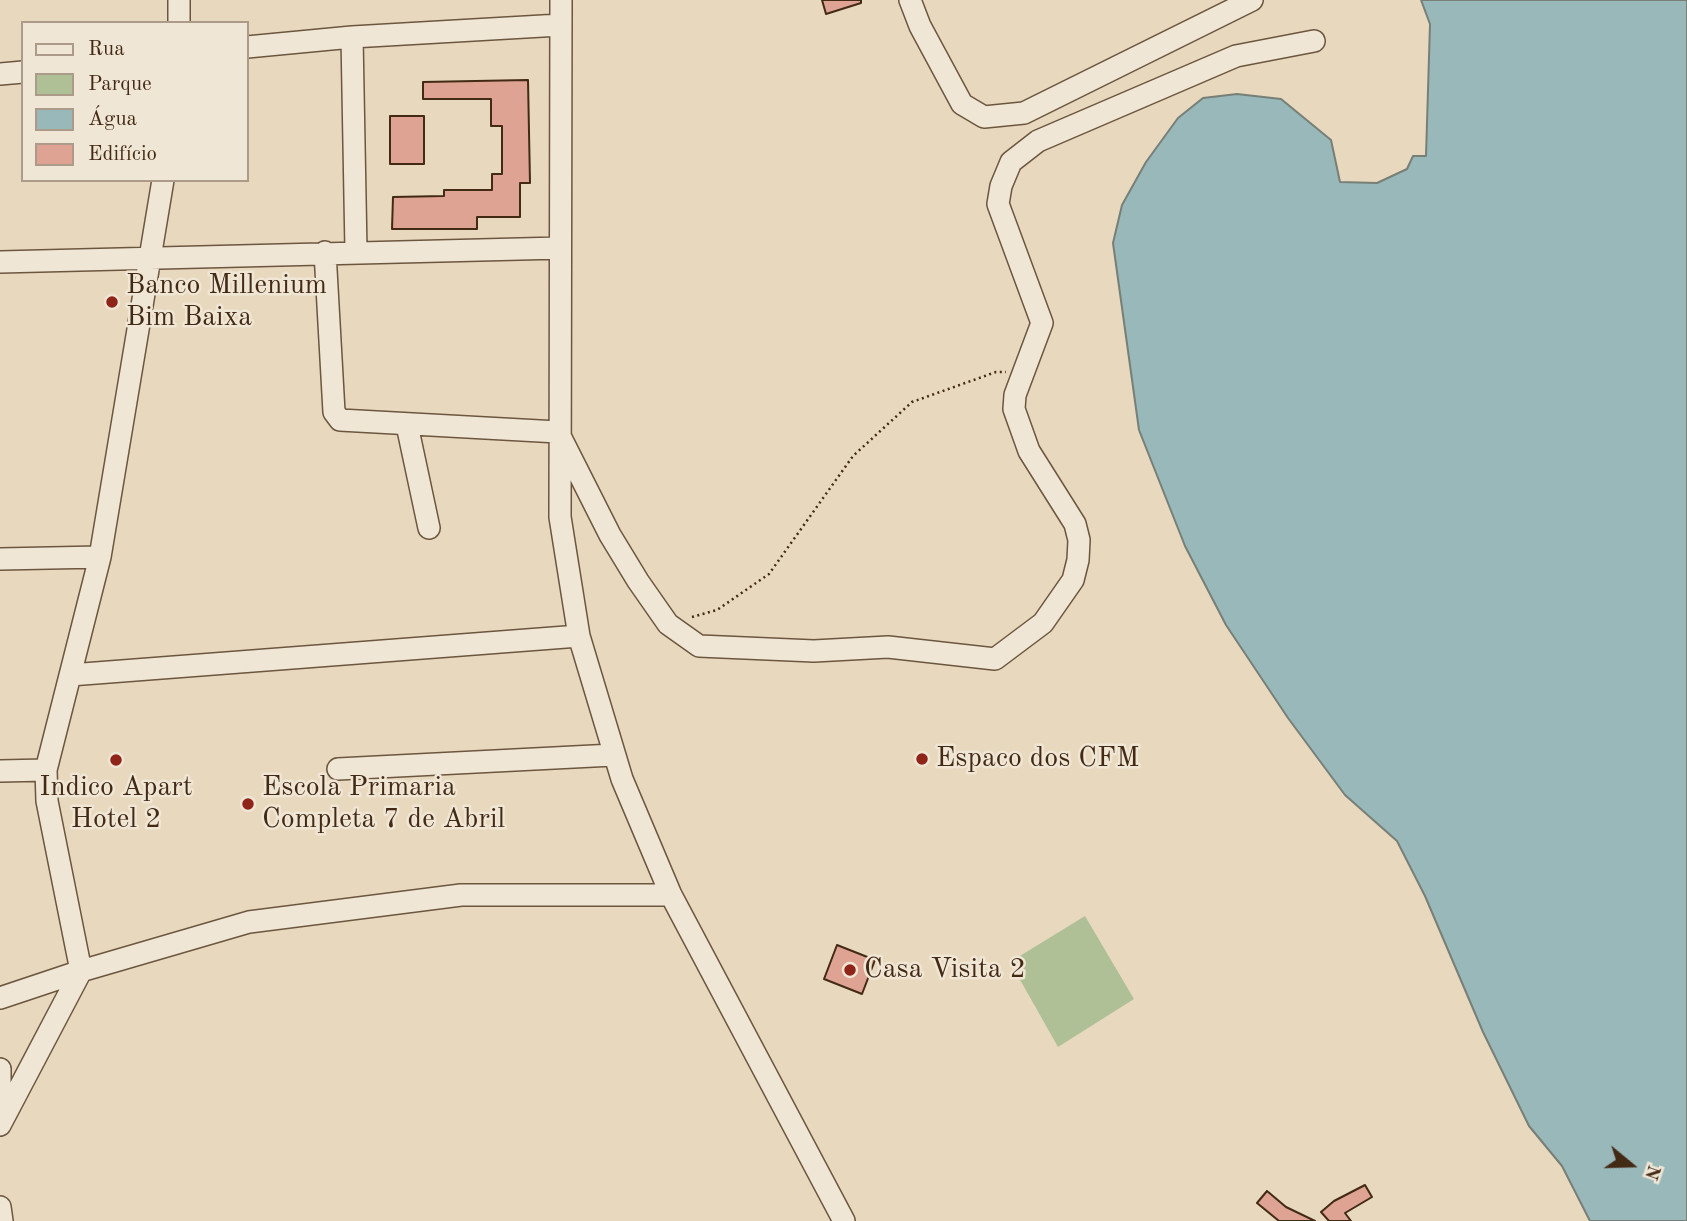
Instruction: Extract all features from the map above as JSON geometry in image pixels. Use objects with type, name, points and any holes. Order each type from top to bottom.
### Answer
[{"type":"street","points":[[179,0],[179,21]]},
{"type":"street","points":[[561,0],[558,432],[560,517],[579,636],[613,755],[671,895],[844,1221]]},
{"type":"street","points":[[910,0],[920,26],[962,104],[984,117],[1024,113],[1252,0]]},
{"type":"street","points":[[248,47],[352,37],[560,25]]},
{"type":"street","points":[[352,37],[356,251]]},
{"type":"street","points":[[558,432],[610,535],[668,624],[699,646],[814,651],[888,647],[995,659],[1043,623],[1073,580],[1078,561],[1079,540],[1075,524],[1029,451],[1017,425],[1015,395],[1042,323],[998,204],[1001,186],[1011,162],[1038,141],[1236,56],[1314,41]]},
{"type":"street","points":[[0,74],[21,72]]},
{"type":"street","points":[[0,1125],[81,971],[47,801],[46,770],[100,556],[163,182]]},
{"type":"street","points":[[0,262],[560,248]]},
{"type":"street","points":[[325,253],[334,412],[340,420],[558,432]]},
{"type":"street","points":[[407,425],[429,528]]},
{"type":"street","points":[[0,559],[100,556]]},
{"type":"street","points":[[70,675],[579,636]]},
{"type":"street","points":[[338,769],[613,755]]},
{"type":"street","points":[[0,771],[46,770]]},
{"type":"street","points":[[0,998],[81,971],[249,922],[461,895],[671,895]]},
{"type":"street","points":[[0,1069],[0,1107]]},
{"type":"street","points":[[0,1206],[2,1221]]},
{"type":"path","points":[[668,624],[717,610],[769,574],[858,450],[912,402],[996,372],[1027,368]]},
{"type":"green space","points":[[1085,916],[1134,999],[1058,1047],[1010,962]]},
{"type":"water","points":[[1421,0],[1687,0],[1687,1221],[1590,1221],[1562,1166],[1529,1126],[1483,1032],[1425,896],[1397,841],[1345,795],[1288,718],[1226,625],[1185,546],[1139,430],[1113,243],[1122,205],[1146,162],[1178,118],[1203,98],[1237,94],[1281,99],[1331,140],[1340,182],[1377,183],[1407,169],[1413,156],[1426,156],[1430,24]]},
{"type":"building","points":[[822,0],[861,0],[861,3],[826,14]]},
{"type":"building","points":[[528,80],[530,183],[520,183],[520,217],[477,217],[477,229],[392,229],[393,197],[444,196],[444,190],[492,190],[492,174],[502,174],[502,126],[491,126],[491,99],[423,99],[423,82]]},
{"type":"building","points":[[390,116],[424,116],[424,164],[390,164]]},
{"type":"building","name":"Casa Visita 2","points":[[837,945],[875,960],[862,994],[824,979]]},
{"type":"building","points":[[1365,1185],[1372,1197],[1345,1213],[1351,1221],[1329,1221],[1321,1212],[1334,1201]]},
{"type":"building","points":[[1267,1191],[1286,1207],[1315,1221],[1279,1221],[1257,1203]]},
{"type":"place","name":"Banco Millenium Bim Baixa","points":[[112,302]]},
{"type":"place","name":"Espaco dos CFM","points":[[922,759]]},
{"type":"place","name":"Indico Apart Hotel 2","points":[[116,760]]},
{"type":"place","name":"Escola Primaria Completa 7 de Abril","points":[[248,804]]},
{"type":"place","name":"Casa Visita 2","points":[[850,970]]}]
